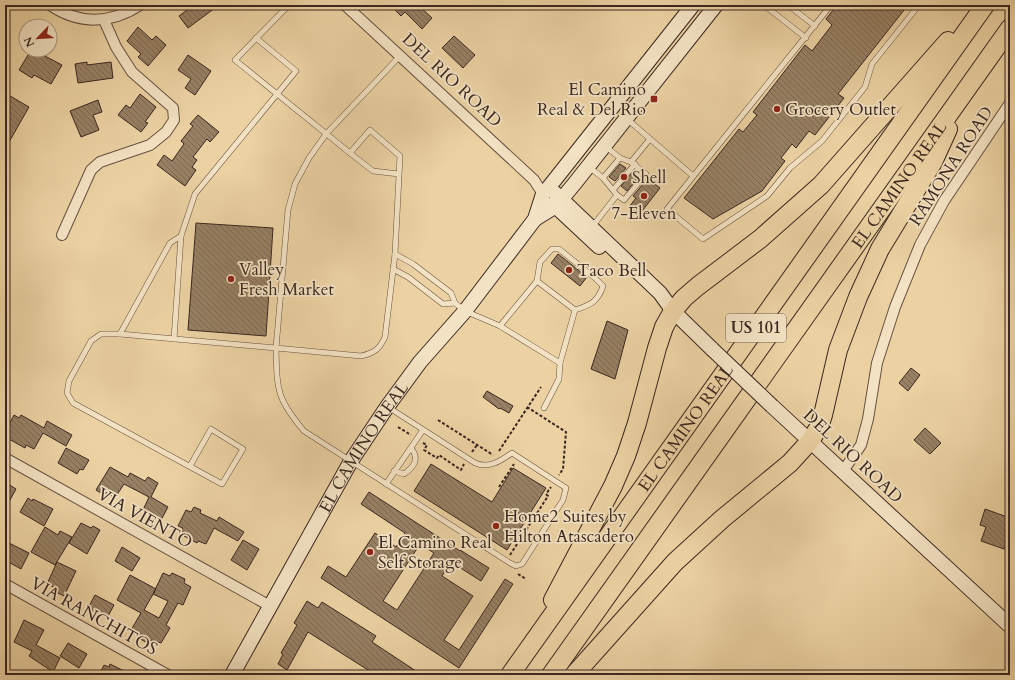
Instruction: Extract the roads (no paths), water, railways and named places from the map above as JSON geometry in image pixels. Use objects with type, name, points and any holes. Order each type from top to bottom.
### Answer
[{"type":"highway","points":[[528,651],[574,558],[613,486],[637,423],[664,328],[673,311],[684,298],[698,286],[760,239],[821,185],[879,117],[980,5]]},
{"type":"highway","name":"EL CAMINO REAL","points":[[510,675],[985,5]]},
{"type":"highway","name":"EL CAMINO REAL","points":[[551,675],[1010,28]]},
{"type":"highway","points":[[574,675],[675,562],[728,514],[790,463],[810,441],[819,427],[823,415],[838,350],[858,297],[892,228],[933,162],[967,89]]},
{"type":"main road","name":"EL CAMINO REAL","points":[[535,218],[546,191],[693,5]]},
{"type":"main road","name":"EL CAMINO REAL","points":[[232,675],[351,462],[387,407],[460,307],[535,218],[558,203],[716,5]]},
{"type":"main road","name":"DEL RIO ROAD","points":[[546,191],[654,300],[673,311]]},
{"type":"main road","name":"DEL RIO ROAD","points":[[558,203],[592,227],[660,293],[673,311],[712,349],[1010,626]]},
{"type":"street","points":[[50,5],[79,19],[104,20],[128,12],[140,5]]},
{"type":"street","name":"DEL RIO ROAD","points":[[345,5],[546,191]]},
{"type":"street","points":[[62,235],[91,170],[100,162],[150,145],[166,132],[174,120],[173,108],[132,72],[116,47],[104,20]]},
{"type":"street","name":"RAMONA ROAD","points":[[843,471],[861,445],[868,419],[877,363],[895,307],[920,245],[944,201],[1010,104]]},
{"type":"street","name":"VIA VIENTO","points":[[5,458],[270,606]]},
{"type":"street","name":"VIA RANCHITOS","points":[[5,584],[168,675]]},
{"type":"lane","points":[[289,5],[236,60],[277,95],[373,171],[399,174]]},
{"type":"lane","points":[[764,5],[806,38]]},
{"type":"lane","points":[[788,5],[815,26]]},
{"type":"lane","points":[[831,5],[667,209],[703,239],[767,196],[790,168],[822,141],[865,87],[872,64],[919,5]]},
{"type":"lane","points":[[174,339],[181,236],[195,194],[296,71],[256,38]]},
{"type":"lane","points":[[387,407],[467,459],[482,466],[493,465],[512,453],[566,488],[563,500],[526,560],[522,564],[516,566],[506,560],[304,431],[288,412],[279,394],[276,348],[288,210],[295,184],[305,164],[326,134],[400,56]]},
{"type":"lane","points":[[626,118],[693,176]]},
{"type":"lane","points":[[190,466],[211,429],[243,449],[222,484],[73,403],[68,393],[69,381],[91,341],[101,334],[120,334],[361,356],[373,354],[381,347],[385,337],[395,254],[400,156],[370,130],[350,153]]},
{"type":"lane","points":[[613,190],[650,139]]},
{"type":"lane","points":[[588,167],[603,178],[617,195],[624,200],[646,174],[633,163],[620,158],[605,146]]},
{"type":"lane","points":[[603,178],[620,158]]},
{"type":"lane","points":[[592,227],[617,195]]},
{"type":"lane","points":[[120,334],[170,243],[181,236]]},
{"type":"lane","points":[[500,326],[537,281],[540,262],[552,249],[559,249],[603,286],[600,296],[588,306],[575,310]]},
{"type":"lane","points":[[395,254],[413,264],[451,294],[460,307]]},
{"type":"lane","points":[[393,269],[408,277],[443,304],[460,307],[500,326],[560,363]]},
{"type":"lane","points":[[537,281],[575,310]]},
{"type":"lane","points":[[544,408],[558,379],[560,363],[575,310]]},
{"type":"lane","points":[[386,484],[423,430]]},
{"type":"lane","points":[[394,471],[404,474],[410,470],[416,460],[415,454],[410,448]]},
{"type":"place","name":"El Camino Real & Del Rio","points":[[654,99]]},
{"type":"place","name":"Grocery Outlet","points":[[777,109]]},
{"type":"place","name":"Shell","points":[[624,177]]},
{"type":"place","name":"7-Eleven","points":[[644,196]]},
{"type":"place","name":"Taco Bell","points":[[569,270]]},
{"type":"place","name":"Valley Fresh Market","points":[[231,279]]},
{"type":"place","name":"Home2 Suites by Hilton Atascadero","points":[[496,526]]},
{"type":"place","name":"El Camino Real Self Storage","points":[[370,552]]}]
